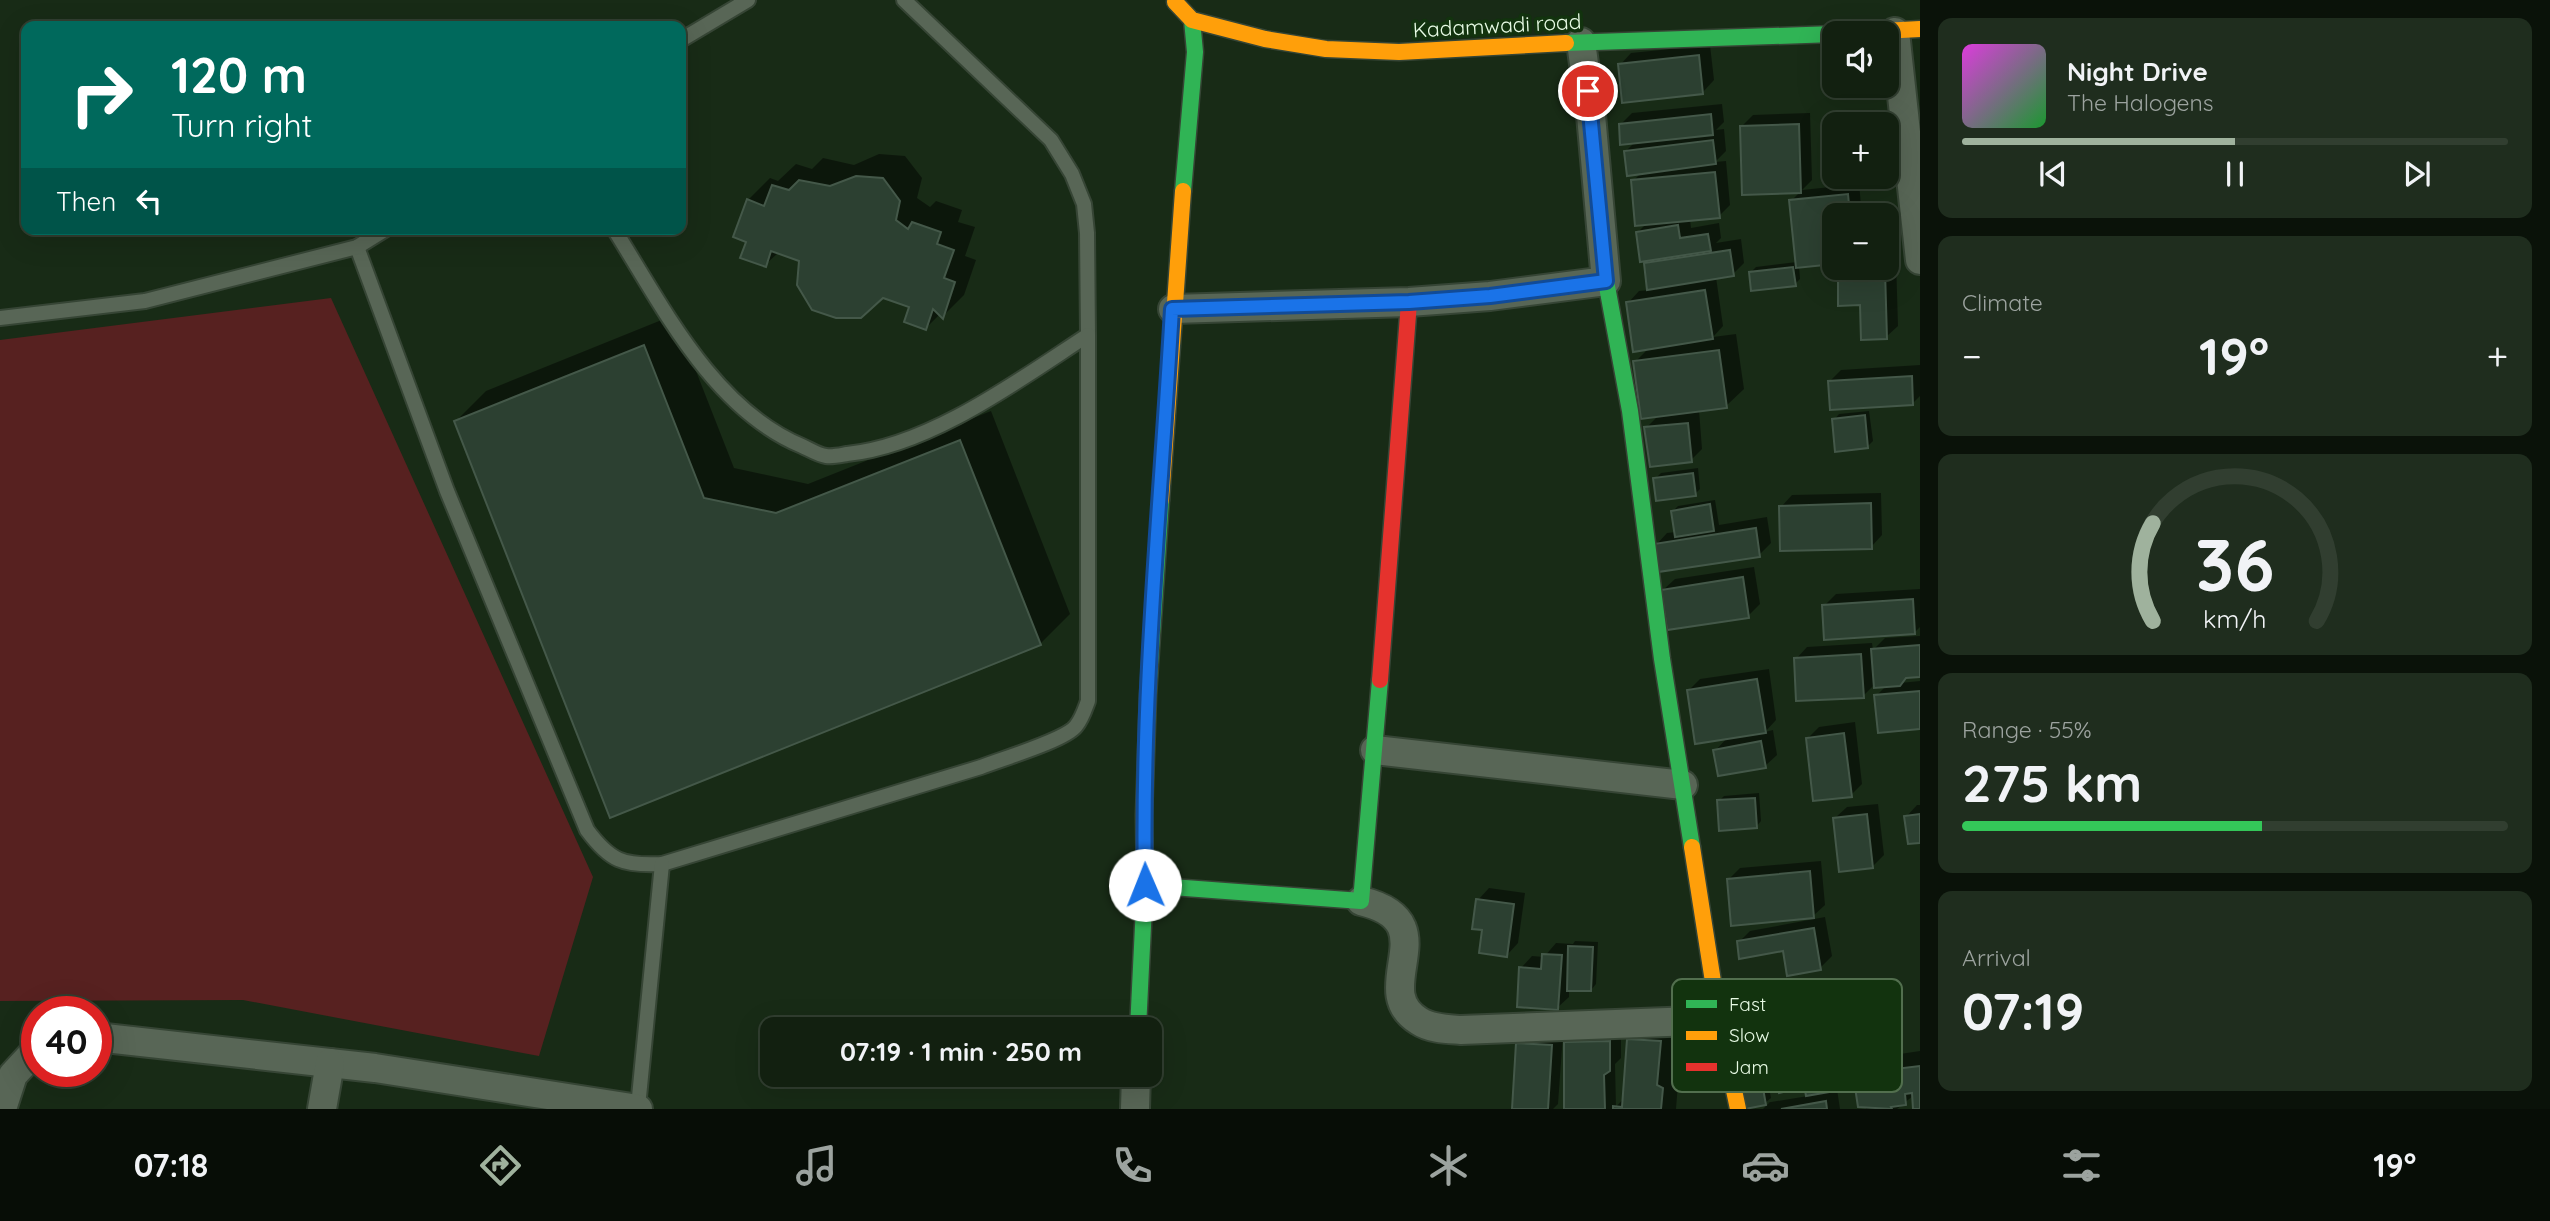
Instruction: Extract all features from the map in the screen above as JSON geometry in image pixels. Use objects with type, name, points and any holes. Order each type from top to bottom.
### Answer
[{"type":"street","points":[[1139,1017],[1145,885],[1144,815],[1148,695],[1172,309],[1195,52],[1192,20],[1174,0]]},
{"type":"street","name":"Kadamwadi road","points":[[1192,20],[1265,39],[1326,50],[1399,52],[1581,42],[1822,34]]},
{"type":"street","points":[[1908,30],[1920,260]]},
{"type":"street","points":[[1581,42],[1591,115],[1606,281],[1630,411],[1662,659],[1713,979]]},
{"type":"street","points":[[1172,309],[1409,302],[1490,296],[1606,281]]},
{"type":"street","points":[[1361,901],[1409,302]]},
{"type":"street","points":[[1375,750],[1683,785]]},
{"type":"street","points":[[1145,885],[1361,901],[1381,905],[1396,915],[1404,928],[1400,995],[1406,1011],[1419,1022],[1437,1028],[1461,1030],[1672,1022]]},
{"type":"street","points":[[112,1039],[330,1063],[642,1108]]},
{"type":"street","points":[[323,1109],[330,1063]]},
{"type":"street","points":[[2,1109],[13,1075],[21,1066]]},
{"type":"street","points":[[1135,1109],[1136,1087]]},
{"type":"lane","points":[[686,37],[748,0]]},
{"type":"lane","points":[[357,247],[447,491],[587,830],[601,849],[616,860],[635,865],[662,864],[981,767],[1061,739],[1076,727],[1088,702],[1088,335],[1087,233],[1084,204],[1072,174],[1051,140],[904,0]]},
{"type":"lane","points":[[0,318],[145,301],[357,247],[376,235]]},
{"type":"lane","points":[[618,235],[665,311],[718,386],[764,427],[825,456],[870,452],[942,425],[1026,376],[1088,335]]},
{"type":"lane","points":[[642,1108],[662,864]]},
{"type":"shaded area","points":[[331,298],[593,877],[539,1056],[243,1000],[112,1001],[112,996],[21,996],[21,1001],[0,1001],[0,340]]},
{"type":"building","points":[[1699,55],[1703,94],[1622,103],[1618,64]]},
{"type":"building","points":[[1711,114],[1713,135],[1620,145],[1619,124]]},
{"type":"building","points":[[1799,124],[1801,193],[1742,195],[1740,126]]},
{"type":"building","points":[[1713,140],[1716,164],[1627,176],[1624,151]]},
{"type":"building","points":[[1715,172],[1720,218],[1635,226],[1631,180]]},
{"type":"building","points":[[856,176],[883,178],[900,201],[896,220],[908,229],[912,222],[941,232],[937,244],[954,250],[944,278],[955,282],[943,319],[933,309],[926,330],[904,322],[909,307],[883,298],[861,318],[836,318],[812,310],[797,285],[799,261],[771,251],[766,267],[740,258],[746,242],[733,237],[747,199],[764,206],[772,185],[789,190],[799,180],[830,186]]},
{"type":"building","points":[[1848,194],[1849,203],[1822,203],[1822,265],[1796,268],[1789,200]]},
{"type":"building","points":[[1678,225],[1680,238],[1708,234],[1711,251],[1640,262],[1636,232]]},
{"type":"building","points":[[1730,250],[1734,276],[1647,290],[1644,263]]},
{"type":"building","points":[[1793,267],[1796,286],[1751,291],[1749,272]]},
{"type":"building","points":[[1838,280],[1885,280],[1887,339],[1861,340],[1860,305],[1838,306]]},
{"type":"building","points":[[1705,290],[1713,339],[1633,352],[1626,302]]},
{"type":"building","points":[[644,345],[704,498],[776,513],[960,440],[1041,645],[610,818],[454,421]]},
{"type":"building","points":[[1719,350],[1727,408],[1641,419],[1633,361]]},
{"type":"building","points":[[1912,376],[1913,405],[1830,410],[1828,381]]},
{"type":"building","points":[[1865,415],[1868,448],[1835,452],[1832,419]]},
{"type":"building","points":[[1688,423],[1692,462],[1650,467],[1644,427]]},
{"type":"building","points":[[1693,473],[1696,496],[1656,501],[1653,478]]},
{"type":"building","points":[[1871,503],[1872,549],[1780,551],[1779,506]]},
{"type":"building","points":[[1710,504],[1714,531],[1675,537],[1671,511]]},
{"type":"building","points":[[1756,528],[1760,557],[1658,572],[1654,544]]},
{"type":"building","points":[[1743,577],[1749,618],[1667,630],[1661,590]]},
{"type":"building","points":[[1913,599],[1915,634],[1824,640],[1822,605]]},
{"type":"building","points":[[1920,645],[1920,677],[1906,678],[1900,686],[1874,688],[1871,649]]},
{"type":"building","points":[[1861,654],[1864,698],[1796,701],[1794,658]]},
{"type":"building","points":[[1757,679],[1766,733],[1695,744],[1687,690]]},
{"type":"building","points":[[1920,691],[1920,729],[1878,733],[1874,695]]},
{"type":"building","points":[[1844,733],[1852,797],[1813,801],[1806,738]]},
{"type":"building","points":[[1761,741],[1766,768],[1718,776],[1713,750]]},
{"type":"building","points":[[1755,798],[1757,828],[1719,831],[1717,800]]},
{"type":"building","points":[[1867,814],[1873,868],[1839,872],[1833,818]]},
{"type":"building","points":[[1920,814],[1920,843],[1908,844],[1904,816]]},
{"type":"building","points":[[1810,871],[1814,918],[1731,926],[1727,879]]},
{"type":"building","points":[[1476,899],[1514,904],[1507,957],[1479,953],[1482,930],[1472,929]]},
{"type":"building","points":[[1814,928],[1821,970],[1787,976],[1783,951],[1739,959],[1737,941]]},
{"type":"building","points":[[1568,946],[1593,947],[1591,991],[1567,991]]},
{"type":"building","points":[[1542,954],[1562,955],[1558,1010],[1517,1007],[1519,967],[1541,969]]},
{"type":"building","points":[[1627,1039],[1661,1041],[1657,1085],[1663,1088],[1661,1109],[1613,1109],[1613,1106],[1622,1107]]},
{"type":"building","points":[[1610,1041],[1610,1071],[1604,1075],[1605,1109],[1564,1109],[1564,1042]]},
{"type":"building","points":[[1516,1043],[1552,1045],[1548,1109],[1512,1109]]},
{"type":"building","points":[[1920,1066],[1920,1109],[1913,1109],[1912,1093],[1905,1094],[1906,1105],[1891,1107],[1892,1109],[1858,1107],[1856,1092],[1902,1092],[1902,1068]]},
{"type":"building","points":[[1742,1092],[1764,1092],[1766,1105],[1745,1109]]},
{"type":"building","points":[[1805,1092],[1829,1092],[1806,1096]]},
{"type":"building","points":[[1826,1101],[1827,1109],[1781,1109]]},
{"type":"traffic: fast","points":[[1183,191],[1195,52],[1192,20]]},
{"type":"traffic: fast","points":[[1566,43],[1822,34]]},
{"type":"traffic: fast","points":[[1606,281],[1630,411],[1662,659],[1692,847]]},
{"type":"traffic: fast","points":[[1139,1017],[1145,885],[1144,815],[1148,695],[1161,500]]},
{"type":"traffic: fast","points":[[1145,885],[1361,901],[1380,680]]},
{"type":"traffic: slow","points":[[1175,2],[1192,20],[1265,39],[1326,49],[1399,52],[1566,43]]},
{"type":"traffic: slow","points":[[1899,30],[1920,29]]},
{"type":"traffic: slow","points":[[1161,500],[1183,191]]},
{"type":"traffic: slow","points":[[1692,847],[1713,979]]},
{"type":"traffic: slow","points":[[1734,1092],[1738,1109]]},
{"type":"traffic: jam","points":[[1380,680],[1409,302]]},
{"type":"route","points":[[1145,885],[1144,815],[1148,695],[1172,309],[1409,302],[1490,296],[1606,281],[1588,91]]}]
